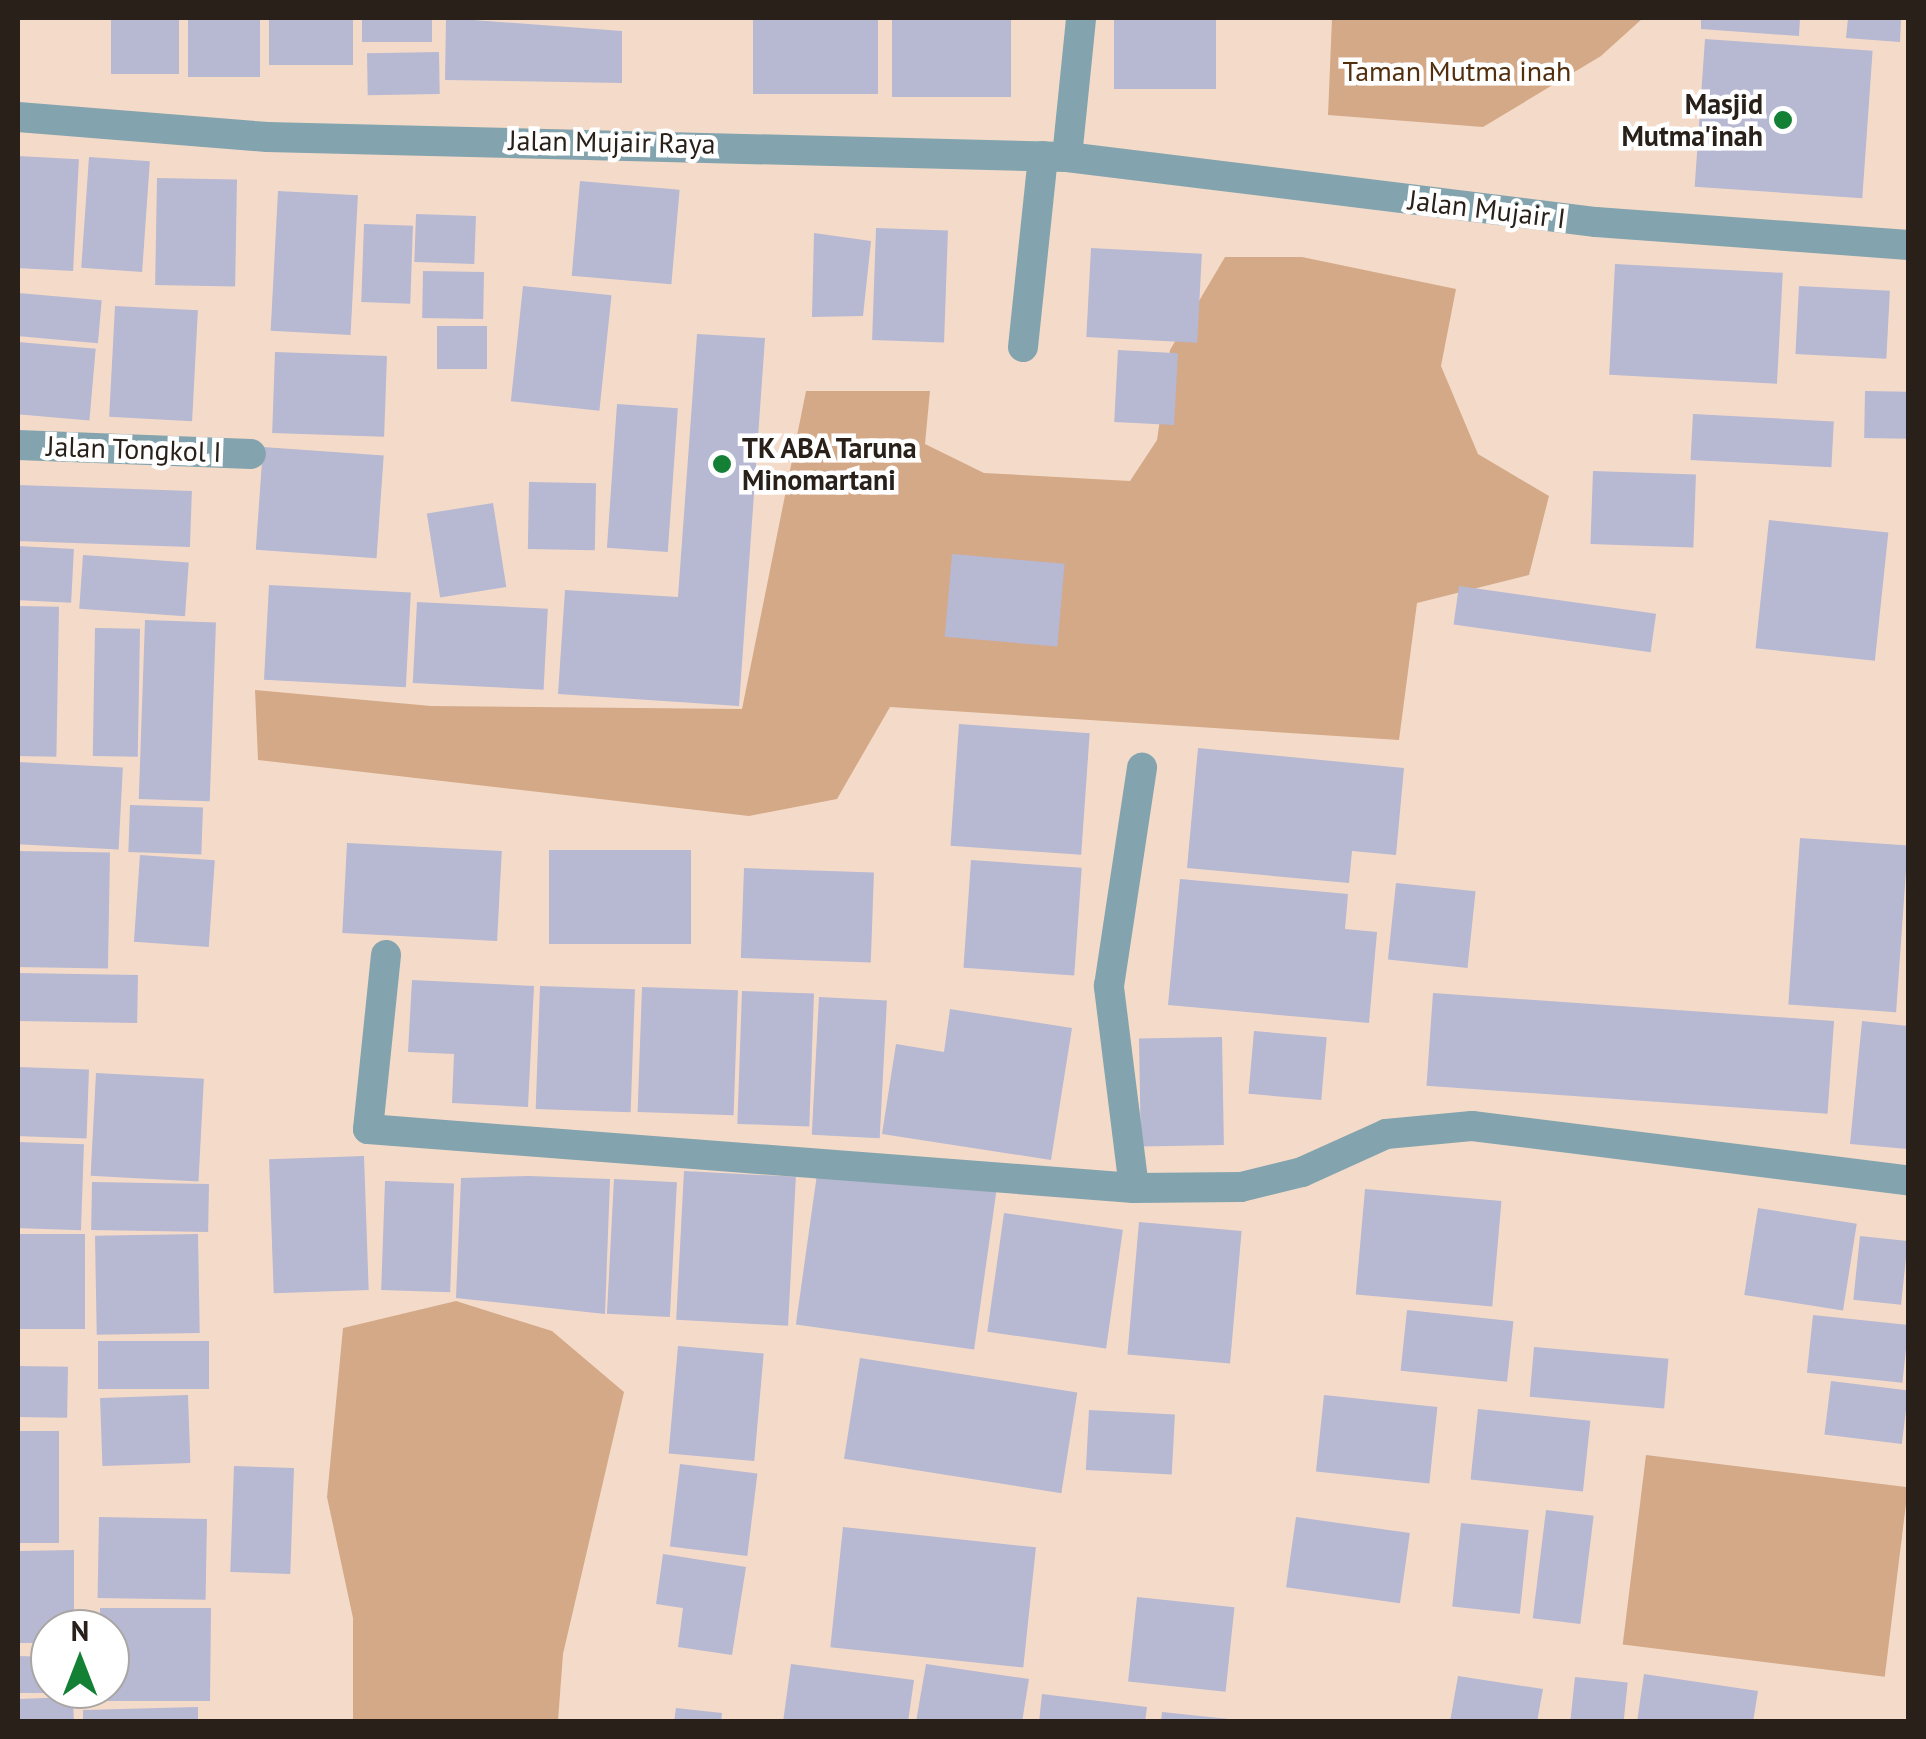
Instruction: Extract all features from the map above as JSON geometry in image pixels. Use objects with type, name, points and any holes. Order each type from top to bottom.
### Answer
[{"type":"street","points":[[1024,346],[1081,18]]},
{"type":"street","name":"Jalan Mujair Raya","points":[[18,117],[267,137],[1055,156]]},
{"type":"street","name":"Jalan Mujair I","points":[[1055,156],[1596,222],[1908,245]]},
{"type":"street","name":"Jalan Tongkol I","points":[[18,445],[251,454]]},
{"type":"street","points":[[1134,1188],[1109,986],[1142,767]]},
{"type":"street","points":[[386,955],[368,1130],[1134,1188],[1241,1187],[1415,1126],[1908,1180]]},
{"type":"green space","name":"Taman Mutma inah","points":[[1332,18],[1643,18],[1601,56],[1483,127],[1328,115]]},
{"type":"green space","points":[[1225,257],[1302,257],[1456,289],[1441,366],[1478,454],[1549,496],[1529,575],[1417,603],[1399,740],[890,707],[837,799],[749,816],[258,760],[255,690],[431,706],[742,709],[806,391],[930,391],[925,444],[984,473],[1130,481],[1157,440],[1170,350]]},
{"type":"green space","points":[[456,1301],[552,1331],[624,1392],[563,1654],[558,1721],[353,1721],[353,1618],[327,1497],[343,1328]]},
{"type":"green space","points":[[1646,1455],[1908,1487],[1885,1677],[1623,1645]]},
{"type":"building","points":[[111,18],[179,18],[179,74],[111,74]]},
{"type":"building","points":[[188,18],[260,18],[260,77],[188,77]]},
{"type":"building","points":[[269,18],[353,18],[353,65],[269,65]]},
{"type":"building","points":[[362,18],[432,18],[432,42],[362,42]]},
{"type":"building","points":[[446,18],[622,31],[622,83],[445,80]]},
{"type":"building","points":[[753,18],[878,18],[878,94],[753,94]]},
{"type":"building","points":[[892,18],[1011,18],[1011,97],[892,97]]},
{"type":"building","points":[[1114,18],[1216,18],[1216,89],[1114,89]]},
{"type":"building","points":[[1701,18],[1800,18],[1799,36],[1701,29]]},
{"type":"building","points":[[1848,18],[1901,18],[1900,42],[1846,38]]},
{"type":"building","name":"Masjid Mutma'inah","points":[[1705,39],[1873,51],[1862,198],[1695,187]]},
{"type":"building","points":[[439,52],[440,94],[368,95],[367,53]]},
{"type":"building","points":[[18,156],[79,159],[73,271],[18,268]]},
{"type":"building","points":[[89,157],[150,161],[142,272],[81,268]]},
{"type":"building","points":[[157,178],[237,179],[235,286],[155,285]]},
{"type":"building","points":[[580,181],[680,190],[671,284],[572,276]]},
{"type":"building","points":[[278,191],[358,195],[351,335],[271,331]]},
{"type":"building","points":[[416,214],[476,216],[474,264],[414,262]]},
{"type":"building","points":[[364,224],[413,226],[410,304],[361,302]]},
{"type":"building","points":[[876,228],[948,231],[944,342],[872,340]]},
{"type":"building","points":[[814,233],[871,241],[863,316],[812,317]]},
{"type":"building","points":[[1091,248],[1202,254],[1197,343],[1086,337]]},
{"type":"building","points":[[1615,264],[1783,273],[1777,384],[1609,375]]},
{"type":"building","points":[[423,271],[484,272],[483,319],[422,318]]},
{"type":"building","points":[[523,286],[612,295],[599,411],[511,401]]},
{"type":"building","points":[[1799,286],[1890,291],[1886,359],[1795,354]]},
{"type":"building","points":[[18,293],[102,300],[98,343],[18,336]]},
{"type":"building","points":[[115,306],[198,310],[192,421],[109,417]]},
{"type":"building","points":[[437,326],[487,326],[487,369],[437,369]]},
{"type":"building","name":"TK ABA Taruna Minomartani","points":[[697,334],[765,338],[739,706],[558,694],[565,590],[678,597]]},
{"type":"building","points":[[18,342],[96,349],[89,421],[18,414]]},
{"type":"building","points":[[1118,350],[1178,353],[1174,425],[1114,422]]},
{"type":"building","points":[[275,352],[387,356],[384,437],[272,433]]},
{"type":"building","points":[[1865,391],[1908,392],[1907,439],[1864,438]]},
{"type":"building","name":"TK ABA Taruna Minomartani","points":[[617,404],[678,408],[668,552],[607,548]]},
{"type":"building","points":[[1693,414],[1834,421],[1831,467],[1691,460]]},
{"type":"building","points":[[263,447],[384,455],[377,558],[256,550]]},
{"type":"building","points":[[1593,471],[1696,475],[1693,548],[1590,544]]},
{"type":"building","points":[[529,482],[596,483],[595,550],[528,549]]},
{"type":"building","points":[[18,485],[192,491],[190,547],[18,541]]},
{"type":"building","points":[[493,503],[506,587],[440,597],[427,513]]},
{"type":"building","points":[[1769,520],[1888,533],[1875,661],[1756,648]]},
{"type":"building","points":[[18,546],[74,549],[71,603],[18,600]]},
{"type":"building","points":[[952,554],[1065,564],[1057,647],[945,637]]},
{"type":"building","points":[[83,555],[189,562],[185,616],[79,609]]},
{"type":"building","points":[[269,585],[411,592],[406,687],[264,680]]},
{"type":"building","points":[[1459,586],[1656,614],[1651,652],[1454,625]]},
{"type":"building","points":[[417,602],[548,609],[544,690],[413,683]]},
{"type":"building","points":[[18,606],[59,607],[56,757],[18,756]]},
{"type":"building","points":[[145,620],[216,622],[210,801],[139,799]]},
{"type":"building","points":[[95,628],[140,629],[138,757],[93,756]]},
{"type":"building","points":[[959,724],[1090,733],[1081,855],[950,846]]},
{"type":"building","points":[[1198,748],[1404,768],[1396,855],[1352,851],[1349,883],[1187,868]]},
{"type":"building","points":[[18,762],[123,767],[119,849],[18,844]]},
{"type":"building","points":[[130,805],[203,808],[201,855],[128,852]]},
{"type":"building","points":[[1800,838],[1908,846],[1896,1012],[1788,1005]]},
{"type":"building","points":[[347,843],[502,851],[497,941],[342,933]]},
{"type":"building","points":[[549,850],[691,850],[691,944],[549,944]]},
{"type":"building","points":[[18,851],[110,853],[108,969],[18,967]]},
{"type":"building","points":[[140,855],[215,860],[209,947],[134,942]]},
{"type":"building","points":[[971,860],[1082,868],[1074,975],[963,968]]},
{"type":"building","points":[[744,868],[874,873],[871,962],[741,958]]},
{"type":"building","points":[[1180,879],[1348,894],[1345,929],[1377,932],[1369,1023],[1168,1005]]},
{"type":"building","points":[[1396,883],[1476,891],[1468,968],[1388,960]]},
{"type":"building","points":[[18,973],[138,975],[137,1023],[18,1021]]},
{"type":"building","points":[[412,980],[534,986],[528,1107],[452,1103],[454,1054],[408,1052]]},
{"type":"building","points":[[540,986],[635,989],[631,1112],[536,1109]]},
{"type":"building","points":[[642,987],[738,990],[734,1115],[638,1112]]},
{"type":"building","points":[[742,991],[814,994],[809,1126],[737,1124]]},
{"type":"building","points":[[1433,993],[1834,1021],[1828,1114],[1427,1086]]},
{"type":"building","points":[[819,997],[887,1001],[880,1138],[812,1135]]},
{"type":"building","points":[[950,1009],[1072,1028],[1051,1160],[882,1134],[896,1044],[944,1052]]},
{"type":"building","points":[[1862,1021],[1908,1026],[1908,1149],[1850,1144]]},
{"type":"building","points":[[1254,1031],[1327,1037],[1321,1100],[1249,1094]]},
{"type":"building","points":[[1222,1037],[1224,1145],[1141,1146],[1139,1038]]},
{"type":"building","points":[[18,1067],[89,1069],[87,1138],[18,1136]]},
{"type":"building","points":[[96,1073],[204,1079],[198,1182],[91,1176]]},
{"type":"building","points":[[18,1142],[84,1144],[81,1230],[18,1228]]},
{"type":"building","points":[[364,1156],[369,1290],[274,1293],[269,1159]]},
{"type":"building","points":[[818,1167],[996,1192],[974,1350],[796,1324]]},
{"type":"building","points":[[684,1171],[796,1177],[788,1326],[676,1320]]},
{"type":"building","points":[[461,1178],[610,1179],[605,1314],[456,1298]]},
{"type":"building","points":[[614,1179],[677,1182],[670,1317],[607,1314]]},
{"type":"building","points":[[385,1181],[454,1183],[450,1292],[381,1290]]},
{"type":"building","points":[[92,1182],[209,1184],[208,1232],[91,1230]]},
{"type":"building","points":[[1365,1189],[1501,1201],[1492,1307],[1356,1295]]},
{"type":"building","points":[[1758,1208],[1857,1224],[1843,1311],[1744,1295]]},
{"type":"building","points":[[1004,1213],[1123,1230],[1106,1349],[987,1332]]},
{"type":"building","points":[[1139,1222],[1242,1231],[1230,1363],[1127,1354]]},
{"type":"building","points":[[18,1234],[85,1234],[85,1329],[18,1329]]},
{"type":"building","points":[[198,1234],[200,1333],[97,1335],[95,1236]]},
{"type":"building","points":[[1860,1236],[1908,1241],[1901,1305],[1853,1300]]},
{"type":"building","points":[[1407,1310],[1513,1321],[1507,1382],[1401,1371]]},
{"type":"building","points":[[1813,1315],[1908,1325],[1902,1383],[1807,1373]]},
{"type":"building","points":[[98,1341],[209,1341],[209,1389],[98,1389]]},
{"type":"building","points":[[678,1346],[764,1353],[754,1461],[669,1454]]},
{"type":"building","points":[[1534,1347],[1668,1359],[1664,1409],[1530,1397]]},
{"type":"building","points":[[860,1358],[1077,1392],[1061,1493],[844,1459]]},
{"type":"building","points":[[18,1366],[68,1367],[67,1418],[18,1417]]},
{"type":"building","points":[[1831,1381],[1908,1390],[1902,1444],[1824,1435]]},
{"type":"building","points":[[188,1395],[190,1463],[102,1466],[100,1398]]},
{"type":"building","points":[[1324,1395],[1437,1407],[1429,1483],[1316,1472]]},
{"type":"building","points":[[1478,1409],[1590,1421],[1583,1491],[1471,1480]]},
{"type":"building","points":[[1089,1410],[1175,1415],[1172,1474],[1086,1470]]},
{"type":"building","points":[[18,1431],[59,1431],[59,1543],[18,1543]]},
{"type":"building","points":[[680,1464],[757,1474],[747,1556],[670,1546]]},
{"type":"building","points":[[234,1466],[294,1468],[290,1574],[230,1572]]},
{"type":"building","points":[[1546,1510],[1594,1516],[1580,1624],[1533,1618]]},
{"type":"building","points":[[99,1517],[207,1519],[206,1600],[98,1598]]},
{"type":"building","points":[[1296,1517],[1410,1533],[1400,1603],[1286,1587]]},
{"type":"building","points":[[1461,1523],[1529,1530],[1520,1614],[1452,1607]]},
{"type":"building","points":[[843,1527],[1036,1547],[1023,1668],[830,1647]]},
{"type":"building","points":[[74,1550],[74,1609],[30,1609],[30,1643],[18,1643],[18,1551]]},
{"type":"building","points":[[663,1554],[746,1567],[732,1655],[678,1647],[683,1608],[656,1604]]},
{"type":"building","points":[[1137,1597],[1234,1607],[1226,1692],[1128,1682]]},
{"type":"building","points":[[211,1608],[210,1701],[130,1701],[130,1609],[100,1609]]},
{"type":"building","points":[[18,1656],[30,1656],[30,1693],[18,1693]]},
{"type":"building","points":[[791,1664],[914,1680],[908,1722],[783,1722]]},
{"type":"building","points":[[926,1664],[1029,1679],[1022,1722],[916,1722]]},
{"type":"building","points":[[1644,1674],[1758,1691],[1753,1722],[1637,1722]]},
{"type":"building","points":[[1458,1676],[1543,1689],[1537,1722],[1450,1722]]},
{"type":"building","points":[[1575,1677],[1628,1683],[1624,1722],[1570,1722]]},
{"type":"building","points":[[1042,1694],[1147,1707],[1145,1722],[1039,1722]]},
{"type":"building","points":[[18,1699],[30,1699],[30,1709],[73,1709],[74,1722],[19,1722]]},
{"type":"building","points":[[198,1707],[198,1722],[83,1722],[83,1710]]},
{"type":"building","points":[[676,1708],[722,1713],[721,1722],[674,1722]]},
{"type":"building","points":[[1162,1712],[1229,1719],[1229,1722],[1161,1722]]},
{"type":"place","name":"Masjid Mutma'inah","points":[[1783,120]]},
{"type":"place","name":"TK ABA Taruna Minomartani","points":[[722,464]]}]
